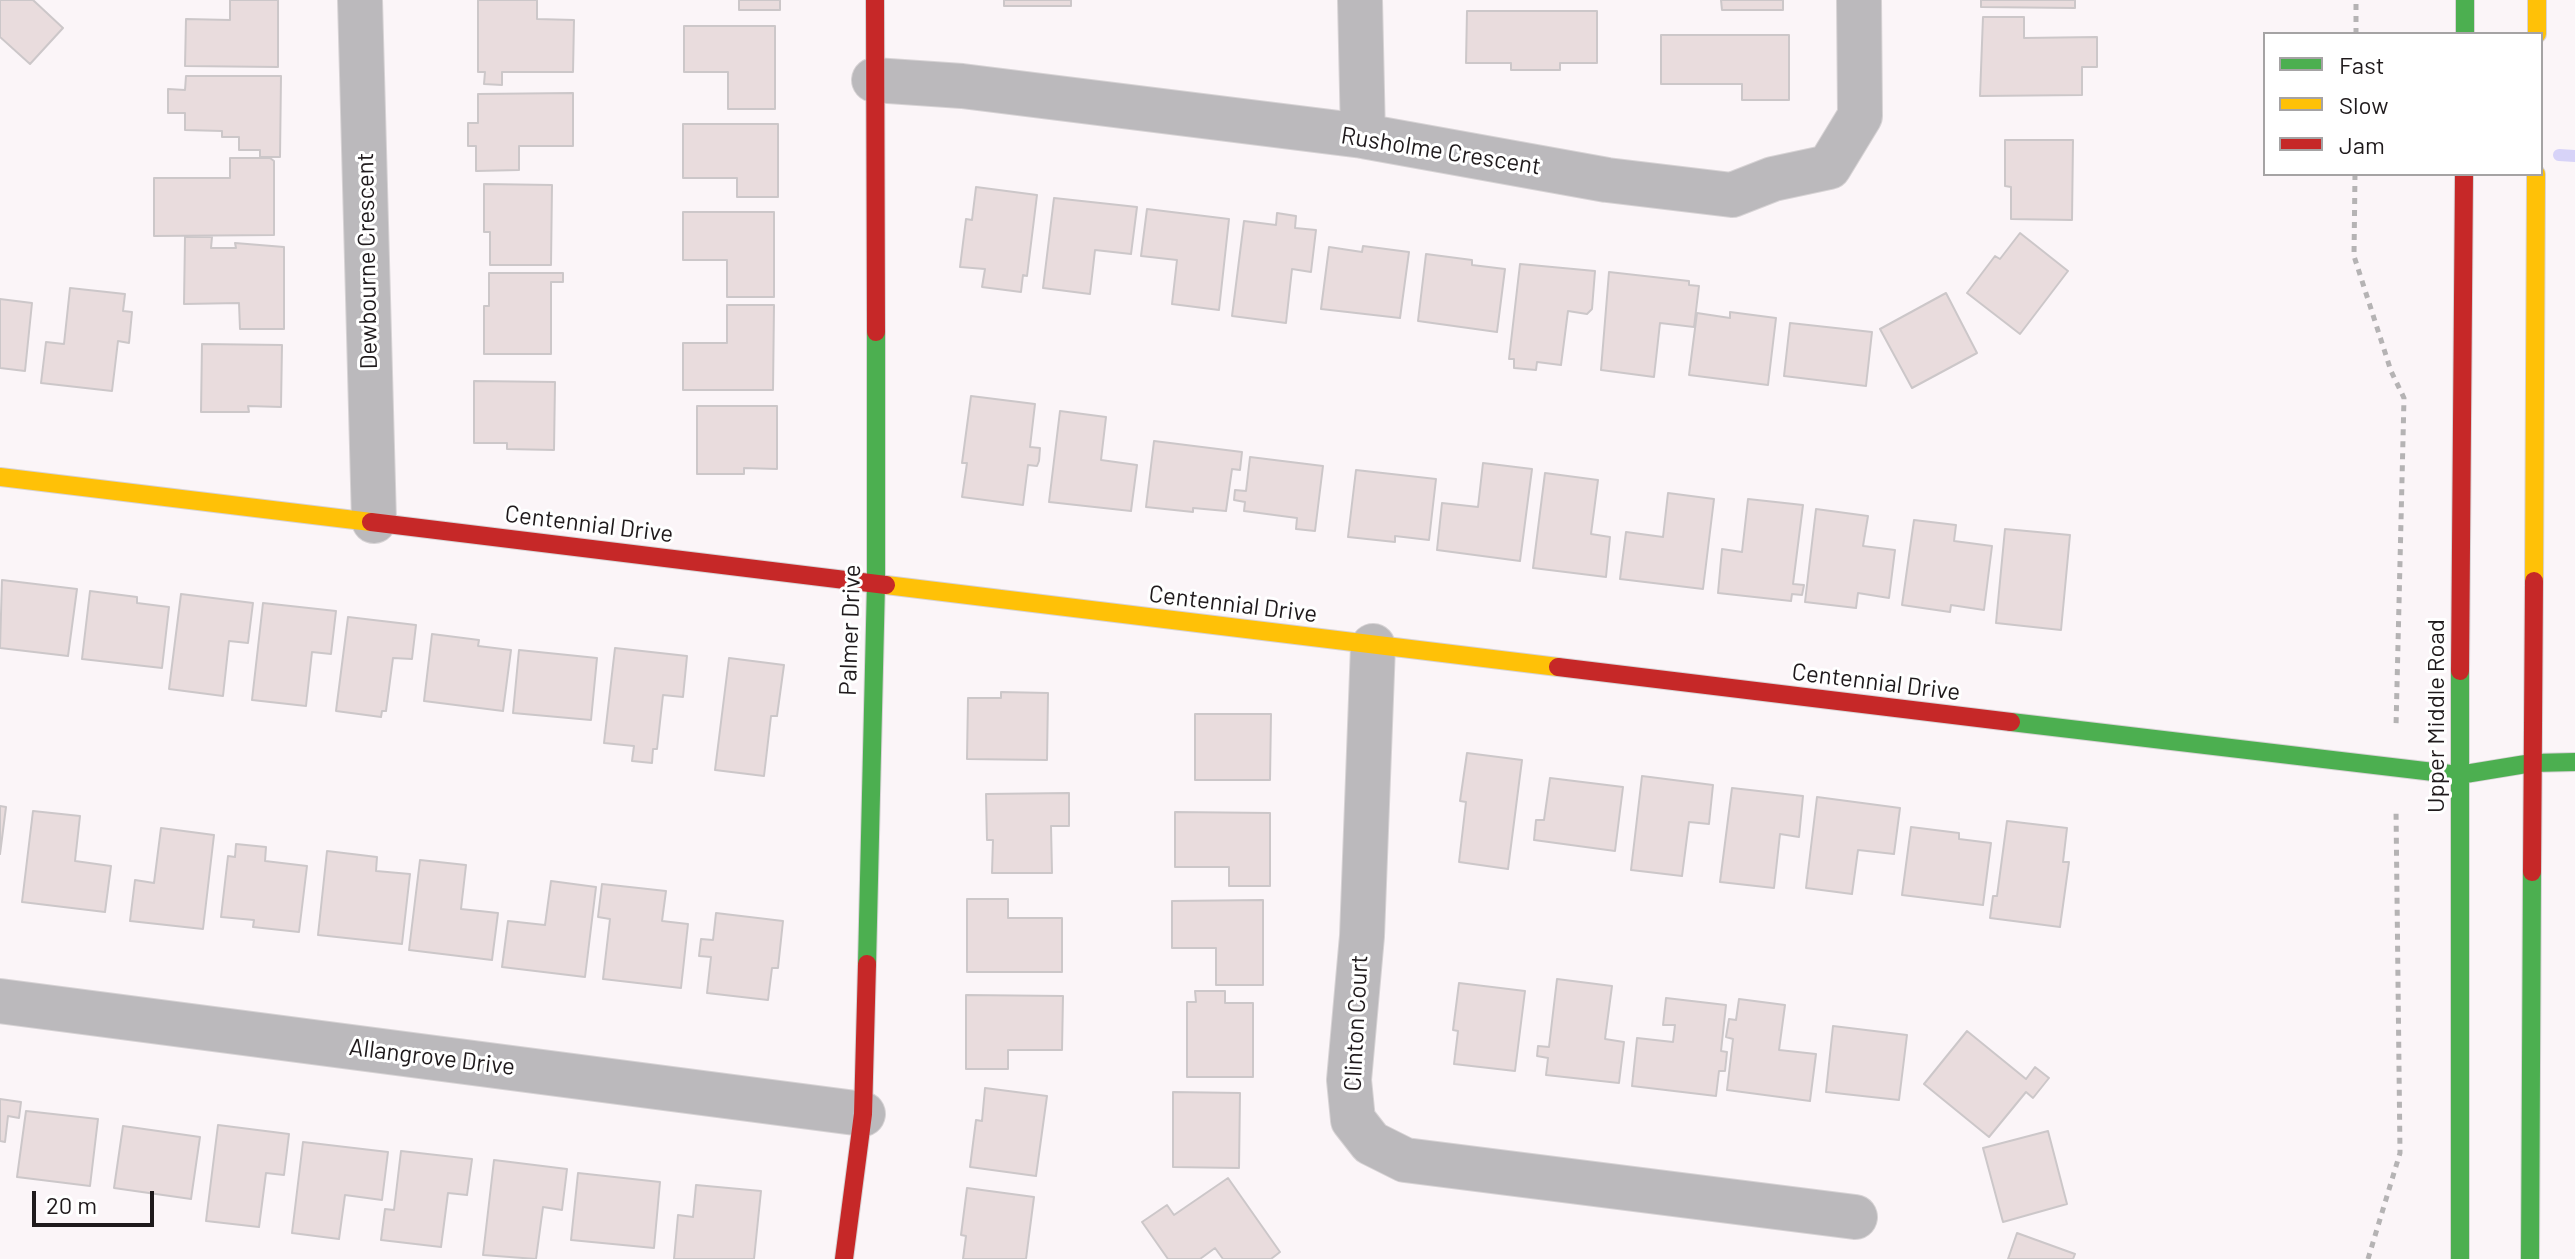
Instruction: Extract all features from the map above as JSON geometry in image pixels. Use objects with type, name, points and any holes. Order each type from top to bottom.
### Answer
[{"type":"street","name":"Dewbourne Crescent","points":[[360,0],[374,521]]},
{"type":"street","name":"Palmer Drive","points":[[844,1259],[863,1114],[876,583],[875,0]]},
{"type":"street","points":[[1360,0],[1363,136]]},
{"type":"street","name":"Rusholme Crescent","points":[[874,80],[962,86],[1363,136],[1607,180],[1732,195],[1773,179],[1829,167],[1860,116],[1859,0]]},
{"type":"street","points":[[2465,0],[2465,32]]},
{"type":"street","points":[[2537,0],[2537,32]]},
{"type":"street","name":"Upper Middle Road","points":[[2460,1259],[2460,466],[2464,176]]},
{"type":"street","points":[[2530,1259],[2536,176]]},
{"type":"street","name":"Centennial Drive","points":[[0,477],[1373,646],[2459,775],[2532,763],[2575,762]]},
{"type":"street","name":"Clinton Court","points":[[1373,646],[1362,936],[1349,1080],[1353,1120],[1371,1143],[1405,1160],[1855,1217]]},
{"type":"street","name":"Allangrove Drive","points":[[0,1001],[863,1114]]},
{"type":"path","points":[[2356,0],[2356,32]]},
{"type":"path","points":[[2355,176],[2354,256],[2391,371],[2404,398],[2395,767],[2400,1153],[2368,1259]]},
{"type":"building","points":[[0,0],[33,0],[63,28],[30,64],[0,37]]},
{"type":"building","points":[[230,0],[278,0],[278,67],[185,66],[186,19],[230,20]]},
{"type":"building","points":[[478,0],[537,0],[537,19],[574,20],[573,72],[502,72],[502,85],[484,84],[485,72],[478,72]]},
{"type":"building","points":[[739,0],[780,0],[780,10],[739,10]]},
{"type":"building","points":[[1004,0],[1071,0],[1071,6],[1004,6]]},
{"type":"building","points":[[1721,0],[1783,0],[1783,10],[1722,10]]},
{"type":"building","points":[[1981,0],[2075,0],[2075,8],[1981,7]]},
{"type":"building","points":[[1467,11],[1597,11],[1597,63],[1560,63],[1560,70],[1511,70],[1511,63],[1466,63]]},
{"type":"building","points":[[1983,17],[2024,17],[2024,38],[2097,37],[2097,67],[2082,67],[2082,95],[1980,96]]},
{"type":"building","points":[[684,26],[775,26],[775,109],[728,109],[728,72],[684,72]]},
{"type":"building","points":[[1661,35],[1789,35],[1789,100],[1742,100],[1742,84],[1661,84]]},
{"type":"building","points":[[186,76],[281,76],[280,157],[260,157],[260,150],[239,150],[239,137],[222,137],[222,131],[185,130],[185,113],[168,113],[168,89],[185,90]]},
{"type":"building","points":[[573,93],[573,146],[519,146],[519,170],[476,171],[476,146],[468,146],[468,123],[478,123],[478,94]]},
{"type":"building","points":[[683,124],[778,124],[778,197],[737,197],[737,178],[683,178]]},
{"type":"building","points":[[2005,140],[2073,140],[2072,220],[2011,219],[2011,187],[2005,186]]},
{"type":"building","points":[[230,158],[270,158],[274,161],[274,235],[154,236],[154,178],[230,178]]},
{"type":"building","points":[[484,184],[552,185],[551,265],[490,265],[490,232],[484,232]]},
{"type":"building","points":[[976,187],[1037,195],[1027,276],[1023,275],[1021,292],[982,287],[985,269],[960,267],[966,219],[972,220]]},
{"type":"building","points":[[1054,198],[1137,207],[1131,254],[1095,250],[1090,294],[1043,288]]},
{"type":"building","points":[[1147,209],[1229,219],[1219,310],[1172,304],[1177,260],[1141,256]]},
{"type":"building","points":[[683,212],[774,212],[774,297],[727,297],[727,260],[683,260]]},
{"type":"building","points":[[1277,213],[1296,216],[1295,228],[1316,230],[1311,272],[1292,269],[1286,323],[1232,316],[1244,221],[1276,225]]},
{"type":"building","points":[[2020,233],[2068,271],[2020,334],[1967,293],[1995,256],[2000,259]]},
{"type":"building","points":[[185,237],[212,237],[211,248],[236,248],[235,243],[284,247],[284,329],[240,329],[239,303],[184,304]]},
{"type":"building","points":[[1363,246],[1409,252],[1400,318],[1321,309],[1329,247],[1362,252]]},
{"type":"building","points":[[1426,254],[1472,260],[1472,265],[1505,269],[1497,332],[1418,321]]},
{"type":"building","points":[[1520,264],[1595,271],[1592,309],[1587,314],[1568,311],[1561,365],[1537,362],[1536,370],[1514,368],[1514,359],[1509,359]]},
{"type":"building","points":[[1609,272],[1689,281],[1689,285],[1699,286],[1694,327],[1660,323],[1654,377],[1601,370]]},
{"type":"building","points":[[489,273],[563,273],[563,282],[551,282],[551,354],[484,354],[484,306],[489,306]]},
{"type":"building","points":[[70,288],[125,294],[123,311],[132,312],[129,343],[118,341],[112,391],[41,383],[46,342],[64,344]]},
{"type":"building","points":[[1946,293],[1977,353],[1912,388],[1880,329]]},
{"type":"building","points":[[0,299],[32,303],[25,371],[0,368]]},
{"type":"building","points":[[727,305],[774,305],[773,390],[683,390],[683,343],[727,343]]},
{"type":"building","points":[[1730,312],[1776,318],[1768,385],[1689,375],[1697,313],[1730,318]]},
{"type":"building","points":[[1790,323],[1872,332],[1866,386],[1784,376]]},
{"type":"building","points":[[202,344],[282,345],[281,407],[248,406],[249,412],[201,412]]},
{"type":"building","points":[[474,381],[555,382],[554,450],[507,449],[507,443],[474,443]]},
{"type":"building","points":[[971,396],[1035,404],[1030,447],[1040,448],[1039,461],[1037,466],[1028,465],[1023,505],[962,497],[967,463],[962,463]]},
{"type":"building","points":[[697,406],[777,406],[777,469],[744,468],[744,474],[697,474]]},
{"type":"building","points":[[1060,411],[1106,417],[1101,460],[1137,465],[1131,511],[1049,502]]},
{"type":"building","points":[[1154,441],[1242,452],[1240,470],[1232,469],[1226,511],[1193,508],[1193,512],[1146,507]]},
{"type":"building","points":[[1250,457],[1323,466],[1315,531],[1296,529],[1297,518],[1244,511],[1245,502],[1234,500],[1235,490],[1246,491]]},
{"type":"building","points":[[1483,463],[1532,469],[1520,561],[1437,550],[1442,503],[1478,507]]},
{"type":"building","points":[[1356,470],[1436,479],[1429,540],[1395,536],[1395,542],[1348,537]]},
{"type":"building","points":[[1545,473],[1598,480],[1591,534],[1610,537],[1606,577],[1533,568]]},
{"type":"building","points":[[1668,493],[1714,499],[1703,589],[1620,579],[1626,532],[1663,537]]},
{"type":"building","points":[[1748,499],[1803,505],[1793,584],[1804,585],[1802,595],[1792,594],[1791,601],[1718,593],[1722,549],[1742,552]]},
{"type":"building","points":[[1816,509],[1868,516],[1863,546],[1895,550],[1889,598],[1858,593],[1856,608],[1805,602]]},
{"type":"building","points":[[1914,520],[1956,525],[1954,541],[1992,546],[1984,610],[1951,605],[1950,612],[1902,605]]},
{"type":"building","points":[[2005,529],[2070,535],[2061,630],[1996,623]]},
{"type":"building","points":[[2,580],[77,589],[68,656],[0,648]]},
{"type":"building","points":[[90,591],[137,597],[137,603],[169,607],[162,668],[82,659]]},
{"type":"building","points":[[181,594],[253,603],[248,643],[229,641],[223,696],[169,689]]},
{"type":"building","points":[[263,603],[336,611],[331,654],[312,652],[306,706],[252,700]]},
{"type":"building","points":[[348,617],[416,625],[412,659],[393,658],[386,711],[382,711],[381,717],[336,711]]},
{"type":"building","points":[[432,634],[479,640],[478,646],[511,650],[503,711],[424,701]]},
{"type":"building","points":[[615,648],[687,656],[683,697],[663,695],[657,749],[653,749],[652,763],[632,761],[634,746],[604,743]]},
{"type":"building","points":[[519,650],[597,658],[591,720],[513,713]]},
{"type":"building","points":[[729,658],[784,665],[777,716],[771,716],[764,776],[715,770]]},
{"type":"building","points":[[1001,692],[1048,693],[1047,760],[967,759],[968,698],[1001,698]]},
{"type":"building","points":[[1195,714],[1271,714],[1270,780],[1195,780]]},
{"type":"building","points":[[1467,753],[1522,760],[1508,869],[1459,862],[1466,802],[1460,801]]},
{"type":"building","points":[[1642,776],[1713,785],[1709,824],[1689,822],[1682,876],[1631,870]]},
{"type":"building","points":[[1550,778],[1623,787],[1615,851],[1534,840],[1536,820],[1544,820]]},
{"type":"building","points":[[1732,788],[1803,796],[1799,837],[1780,834],[1774,888],[1720,882]]},
{"type":"building","points":[[1069,793],[1069,826],[1051,826],[1052,873],[992,873],[993,840],[987,840],[986,794]]},
{"type":"building","points":[[1817,797],[1900,808],[1894,854],[1858,850],[1852,894],[1806,888]]},
{"type":"building","points":[[0,806],[6,807],[0,854]]},
{"type":"building","points":[[33,811],[80,816],[75,861],[111,866],[105,912],[22,902]]},
{"type":"building","points":[[1175,812],[1270,813],[1270,886],[1229,886],[1229,867],[1175,867]]},
{"type":"building","points":[[2007,821],[2067,828],[2063,862],[2069,862],[2060,927],[1990,918],[1993,896],[1997,896]]},
{"type":"building","points":[[1911,827],[1959,833],[1959,839],[1991,843],[1983,905],[1902,895]]},
{"type":"building","points":[[161,828],[214,835],[203,929],[130,921],[135,880],[154,883]]},
{"type":"building","points":[[236,844],[266,847],[265,861],[307,866],[299,932],[253,927],[254,920],[221,917],[228,856],[235,857]]},
{"type":"building","points":[[327,851],[377,857],[376,871],[410,874],[402,944],[318,935]]},
{"type":"building","points":[[420,860],[466,865],[461,909],[498,913],[492,960],[409,950]]},
{"type":"building","points":[[551,881],[596,887],[585,977],[502,967],[508,921],[545,925]]},
{"type":"building","points":[[602,884],[666,891],[662,921],[688,924],[681,988],[603,979],[610,919],[598,917]]},
{"type":"building","points":[[967,899],[1008,899],[1008,918],[1062,918],[1062,972],[967,972]]},
{"type":"building","points":[[1263,900],[1263,985],[1216,985],[1216,948],[1172,948],[1172,901]]},
{"type":"building","points":[[716,913],[783,921],[778,968],[772,968],[768,1000],[707,993],[711,957],[699,956],[701,939],[713,940]]},
{"type":"building","points":[[1557,979],[1612,986],[1605,1039],[1624,1042],[1619,1083],[1546,1075],[1548,1058],[1537,1056],[1538,1046],[1549,1047]]},
{"type":"building","points":[[1459,983],[1525,991],[1515,1071],[1454,1064],[1458,1031],[1453,1030]]},
{"type":"building","points":[[1195,991],[1225,991],[1225,1003],[1253,1003],[1253,1077],[1187,1077],[1187,1002],[1196,1002]]},
{"type":"building","points":[[966,995],[1063,996],[1062,1050],[1008,1050],[1008,1069],[966,1069]]},
{"type":"building","points":[[1666,998],[1726,1005],[1721,1051],[1727,1052],[1725,1071],[1719,1071],[1716,1096],[1632,1086],[1637,1038],[1673,1042],[1675,1025],[1663,1025]]},
{"type":"building","points":[[1739,999],[1785,1005],[1779,1050],[1816,1054],[1810,1101],[1727,1090],[1733,1039],[1726,1037],[1729,1019],[1736,1020]]},
{"type":"building","points":[[1833,1026],[1907,1035],[1899,1100],[1826,1092]]},
{"type":"building","points":[[1967,1031],[2026,1079],[2035,1067],[2049,1078],[2033,1098],[2026,1092],[1989,1137],[1924,1084]]},
{"type":"building","points":[[985,1088],[1047,1096],[1036,1176],[970,1167],[976,1120],[982,1121]]},
{"type":"building","points":[[1173,1092],[1240,1093],[1239,1168],[1173,1167]]},
{"type":"building","points":[[0,1099],[21,1102],[19,1118],[8,1116],[5,1142],[0,1141]]},
{"type":"building","points":[[26,1111],[98,1119],[90,1186],[17,1177]]},
{"type":"building","points":[[218,1125],[289,1134],[284,1175],[266,1173],[259,1227],[206,1221]]},
{"type":"building","points":[[123,1126],[200,1137],[191,1199],[114,1188]]},
{"type":"building","points":[[2048,1131],[2067,1204],[2003,1222],[1983,1148]]},
{"type":"building","points":[[303,1142],[388,1152],[382,1200],[345,1195],[339,1239],[292,1233]]},
{"type":"building","points":[[401,1151],[472,1159],[467,1195],[448,1193],[441,1247],[381,1240],[385,1209],[394,1210]]},
{"type":"building","points":[[494,1160],[567,1169],[562,1210],[543,1207],[536,1259],[483,1255]]},
{"type":"building","points":[[578,1173],[660,1182],[654,1248],[571,1240]]},
{"type":"building","points":[[1228,1178],[1280,1252],[1271,1259],[1223,1259],[1215,1248],[1200,1259],[1168,1259],[1142,1222],[1167,1205],[1174,1215]]},
{"type":"building","points":[[696,1185],[761,1191],[754,1259],[674,1259],[678,1215],[693,1217]]},
{"type":"building","points":[[967,1188],[1034,1197],[1026,1259],[963,1259],[966,1236],[961,1235]]},
{"type":"building","points":[[2017,1233],[2075,1254],[2073,1259],[2008,1259]]},
{"type":"waterway","points":[[2559,155],[2575,156]]},
{"type":"traffic: fast","points":[[2465,0],[2465,32]]},
{"type":"traffic: fast","points":[[867,964],[876,583],[876,332]]},
{"type":"traffic: fast","points":[[2460,671],[2460,1259]]},
{"type":"traffic: fast","points":[[2011,722],[2459,775],[2532,763],[2575,762]]},
{"type":"traffic: fast","points":[[2530,1259],[2532,872]]},
{"type":"traffic: slow","points":[[2537,0],[2537,32]]},
{"type":"traffic: slow","points":[[2534,581],[2536,176]]},
{"type":"traffic: slow","points":[[0,477],[371,522]]},
{"type":"traffic: slow","points":[[886,585],[1558,667]]},
{"type":"traffic: jam","points":[[875,0],[876,332]]},
{"type":"traffic: jam","points":[[2460,671],[2464,176]]},
{"type":"traffic: jam","points":[[371,522],[886,585]]},
{"type":"traffic: jam","points":[[2532,872],[2534,581]]},
{"type":"traffic: jam","points":[[1558,667],[2011,722]]},
{"type":"traffic: jam","points":[[844,1259],[863,1114],[867,964]]}]
